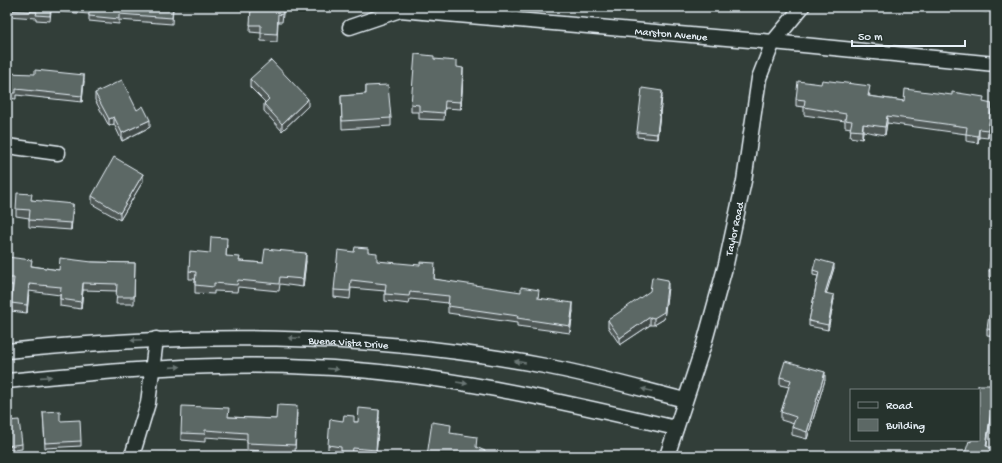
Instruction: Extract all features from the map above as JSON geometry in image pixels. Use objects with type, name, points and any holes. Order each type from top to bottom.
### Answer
[{"type":"street","name":"Taylor Road","points":[[667,456],[708,331],[726,264],[744,181],[759,78],[773,42],[802,7]]},
{"type":"street","name":"Marston Avenue","points":[[350,27],[400,10],[452,11],[995,64]]},
{"type":"street","points":[[7,146],[58,153]]},
{"type":"street","name":"Buena Vista Drive","points":[[7,351],[156,339],[249,337],[318,339],[431,348],[545,366],[685,400]]},
{"type":"street","points":[[132,456],[148,403],[156,339]]},
{"type":"street","points":[[7,381],[153,369],[244,365],[313,367],[421,377],[478,386],[579,406],[676,428]]},
{"type":"building","points":[[7,7],[51,7],[50,16],[36,15],[37,12],[7,10]]},
{"type":"building","points":[[69,7],[173,7],[172,18],[119,14],[119,19],[89,16],[89,8]]},
{"type":"building","points":[[251,7],[283,7],[282,15],[278,14],[277,34],[261,33],[261,25],[250,25]]},
{"type":"building","points":[[415,54],[434,56],[434,59],[457,61],[457,67],[463,68],[461,102],[445,101],[444,113],[419,111],[419,105],[411,104]]},
{"type":"building","points":[[271,60],[308,99],[282,124],[264,104],[269,99],[250,79]]},
{"type":"building","points":[[35,70],[84,75],[82,96],[16,89],[16,93],[7,93],[7,73],[35,74]]},
{"type":"building","points":[[122,80],[137,110],[143,106],[150,120],[122,133],[114,117],[109,119],[95,93]]},
{"type":"building","points":[[822,80],[870,86],[868,96],[904,101],[905,89],[952,95],[952,92],[984,97],[983,102],[992,104],[988,130],[979,129],[978,136],[966,134],[967,127],[887,116],[885,127],[863,124],[862,131],[850,130],[852,121],[845,120],[846,114],[804,107],[805,100],[796,99],[798,81],[821,84]]},
{"type":"building","points":[[388,85],[391,118],[342,121],[341,96],[366,94],[366,86]]},
{"type":"building","points":[[642,88],[662,91],[657,134],[637,132]]},
{"type":"building","points":[[114,157],[143,174],[120,213],[92,196]]},
{"type":"building","points":[[17,193],[32,194],[31,200],[73,204],[71,223],[29,220],[30,210],[16,209]]},
{"type":"building","points":[[211,237],[227,238],[226,256],[240,257],[239,261],[263,263],[265,249],[306,253],[303,279],[280,277],[279,284],[238,280],[237,285],[214,283],[214,287],[195,285],[196,272],[189,271],[190,251],[210,253]]},
{"type":"building","points":[[355,247],[368,248],[368,252],[377,253],[377,261],[420,265],[420,262],[435,263],[434,279],[521,292],[521,287],[539,290],[538,298],[573,303],[570,326],[517,318],[518,316],[448,306],[449,296],[410,292],[409,296],[385,294],[386,284],[351,280],[350,291],[334,290],[338,250],[354,252]]},
{"type":"building","points":[[7,257],[32,260],[31,266],[59,270],[60,258],[92,262],[135,263],[134,297],[116,297],[117,284],[83,283],[81,302],[60,299],[61,287],[29,284],[27,305],[11,303],[14,278],[7,278]]},
{"type":"building","points":[[991,257],[995,258],[995,272],[989,271]]},
{"type":"building","points":[[816,259],[834,264],[825,293],[834,295],[828,325],[809,321],[819,272],[813,270]]},
{"type":"building","points":[[652,277],[668,280],[664,312],[654,318],[650,317],[620,338],[608,320],[650,291]]},
{"type":"building","points":[[995,294],[995,330],[987,329],[989,315],[992,315]]},
{"type":"building","points":[[785,361],[825,372],[807,432],[792,427],[796,417],[781,412],[791,380],[780,377]]},
{"type":"building","points":[[978,385],[995,385],[995,410],[991,410],[986,446],[995,449],[993,456],[964,456],[969,441],[980,441],[980,389],[978,389]]},
{"type":"building","points":[[277,405],[297,406],[295,445],[247,443],[247,433],[205,430],[205,434],[181,433],[182,406],[229,408],[228,417],[276,419]]},
{"type":"building","points":[[359,408],[379,410],[376,450],[353,448],[352,454],[341,452],[341,447],[328,445],[330,419],[343,421],[344,415],[354,416],[354,422],[358,422]]},
{"type":"building","points":[[60,411],[60,421],[80,420],[81,441],[45,443],[43,412]]},
{"type":"building","points":[[19,420],[22,444],[7,446],[7,421]]},
{"type":"building","points":[[432,422],[451,425],[450,433],[477,437],[476,447],[485,451],[484,456],[427,456]]},
{"type":"building","points":[[168,453],[187,454],[187,456],[168,456]]}]
